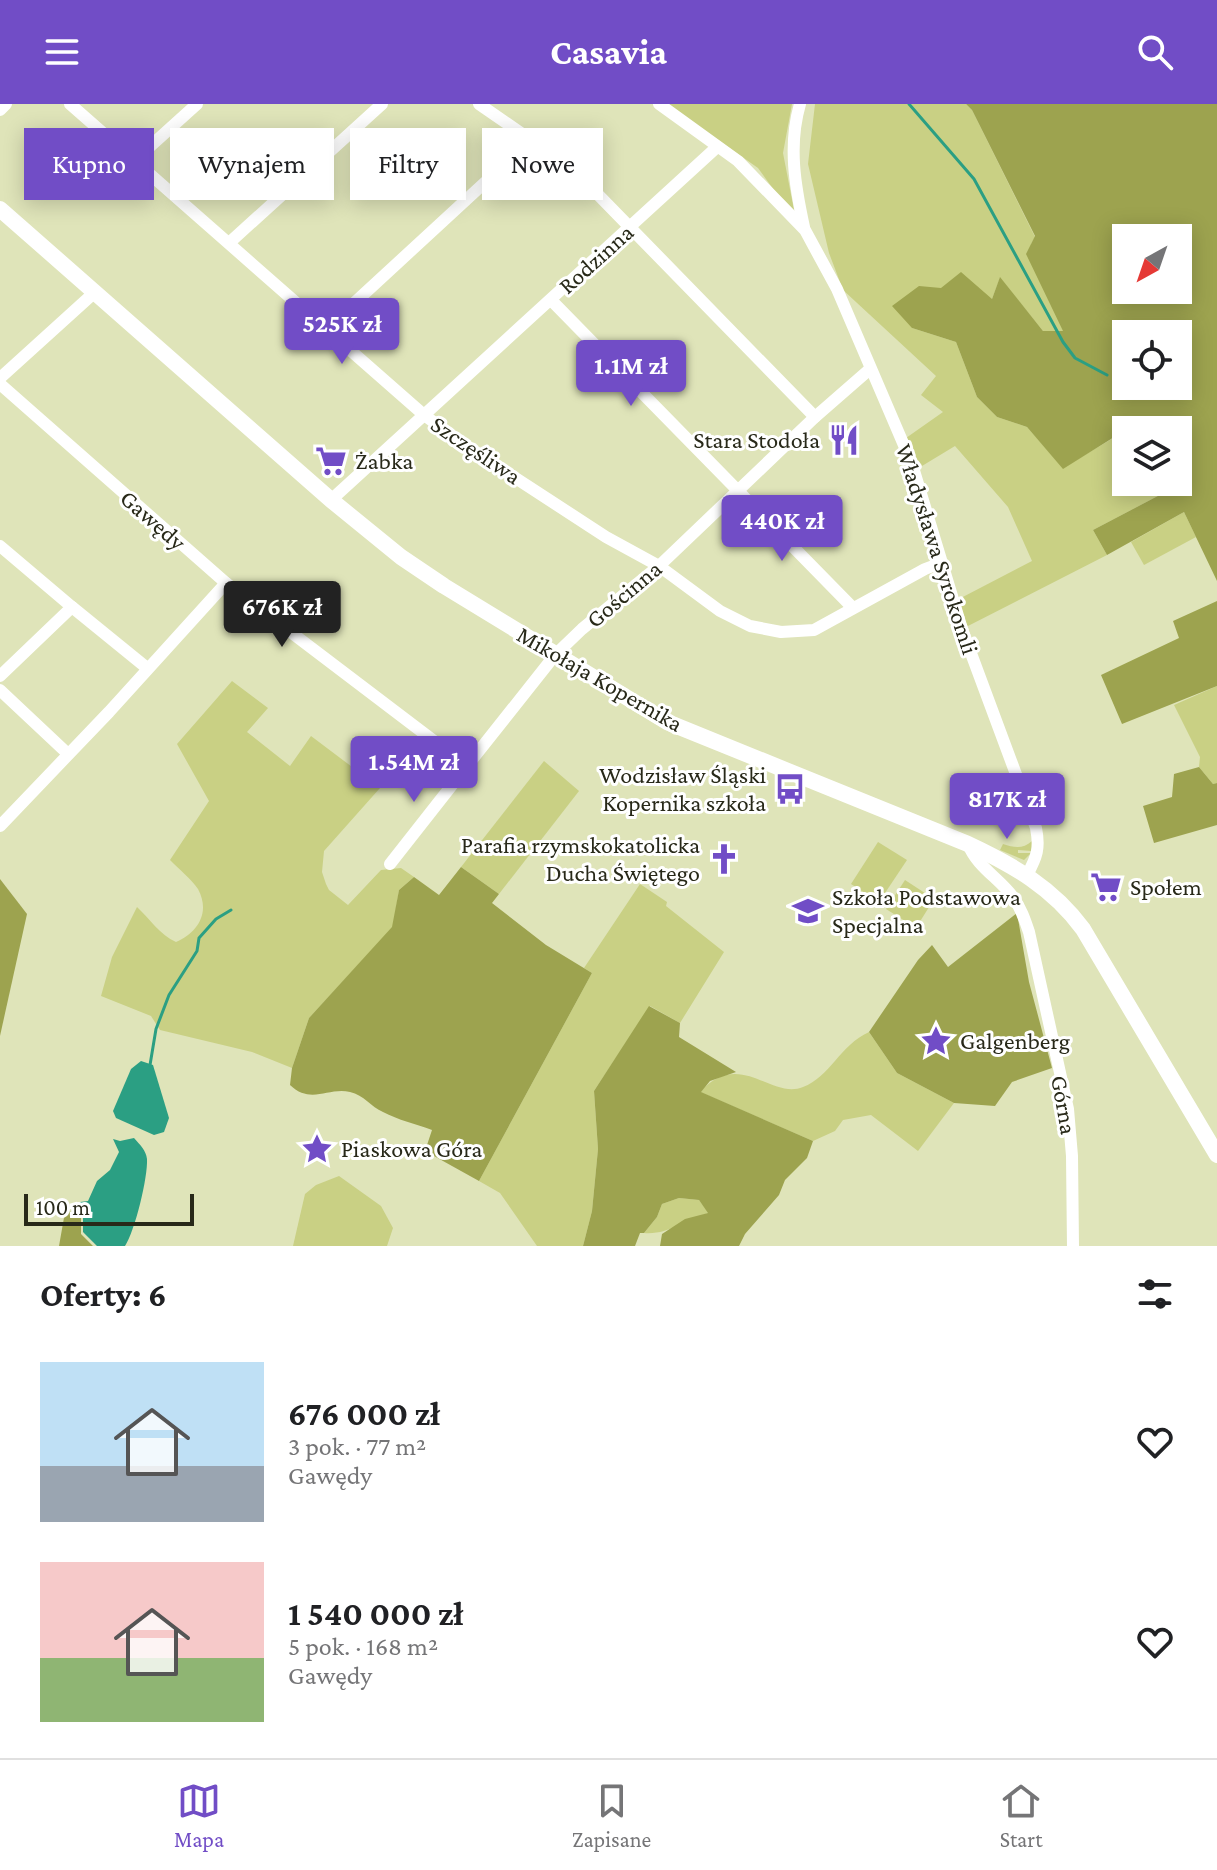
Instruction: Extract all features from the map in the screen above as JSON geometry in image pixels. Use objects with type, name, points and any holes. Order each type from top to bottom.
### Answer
[{"type":"street","points":[[0,110],[6,104]]},
{"type":"street","name":"Szczęśliwa","points":[[70,104],[98,128]]},
{"type":"street","points":[[154,143],[197,104]]},
{"type":"street","points":[[229,243],[382,104]]},
{"type":"street","points":[[479,104],[515,128]]},
{"type":"street","name":"Władysława Syrokomli","points":[[659,104],[738,161],[805,230],[837,289],[912,464],[962,629],[1036,828],[1038,856],[1027,875]]},
{"type":"street","name":"Władysława Syrokomli","points":[[800,104],[793,135],[795,174],[805,230]]},
{"type":"street","name":"Rodzinna","points":[[331,500],[717,147]]},
{"type":"street","name":"Szczęśliwa","points":[[154,177],[424,415],[606,537],[659,566],[720,611],[750,626],[781,632],[814,630],[941,563]]},
{"type":"street","points":[[326,329],[482,185]]},
{"type":"street","points":[[603,198],[815,417]]},
{"type":"street","name":"Mikołaja Kopernika","points":[[0,209],[331,500],[401,557],[667,722],[968,844],[1027,875],[1058,899],[1083,929],[1217,1155]]},
{"type":"street","points":[[0,381],[95,292]]},
{"type":"street","points":[[551,300],[853,608]]},
{"type":"street","name":"Gościnna","points":[[555,655],[659,566],[815,417],[870,369]]},
{"type":"street","name":"Gawędy","points":[[0,381],[226,583],[467,766]]},
{"type":"street","points":[[0,546],[147,668]]},
{"type":"street","points":[[0,826],[226,583]]},
{"type":"street","points":[[0,676],[72,607]]},
{"type":"street","points":[[390,864],[555,655]]},
{"type":"street","points":[[0,690],[67,753]]},
{"type":"street","name":"Górna","points":[[968,844],[973,857],[1012,896],[1029,932],[1068,1109],[1073,1246]]},
{"type":"green space","points":[[667,104],[792,104],[783,153],[794,210],[789,211],[758,168]]},
{"type":"green space","points":[[815,104],[966,104],[972,110],[1035,237],[1031,244],[1104,356],[1043,331],[1000,278],[992,299],[912,328],[956,342],[977,397],[997,417],[1027,427],[1063,468],[1112,439],[1112,496],[1158,496],[1093,530],[1107,555],[966,627],[957,600],[1032,561],[1008,507],[955,446],[917,469],[906,438],[943,412],[921,395],[936,376],[843,290],[829,253],[808,164]]},
{"type":"green space","points":[[966,104],[1217,104],[1217,581],[1184,512],[1107,555],[1093,530],[1158,496],[1192,496],[1192,416],[1112,416],[1112,438],[1063,469],[1027,427],[997,417],[977,397],[956,342],[912,328],[892,306],[919,286],[941,288],[961,272],[992,299],[1000,277],[1043,331],[1063,331],[1026,254],[1035,236],[972,110]]},
{"type":"green space","points":[[1184,512],[1196,537],[1144,565],[1131,542]]},
{"type":"green space","points":[[1217,601],[1217,686],[1122,724],[1101,675],[1179,638],[1173,621]]},
{"type":"green space","points":[[232,681],[268,708],[247,732],[290,766],[311,736],[380,788],[324,851],[322,872],[329,890],[348,905],[381,870],[401,868],[414,877],[399,890],[393,927],[309,1018],[292,1068],[252,1052],[160,1030],[151,1016],[101,996],[112,957],[137,907],[160,931],[176,942],[196,928],[200,921],[203,906],[198,889],[170,860],[209,801],[177,744]]},
{"type":"green space","points":[[1217,686],[1217,783],[1213,784],[1199,767],[1200,757],[1174,705]]},
{"type":"green space","points":[[544,761],[579,791],[499,894],[461,867]]},
{"type":"green space","points":[[1199,767],[1213,784],[1217,783],[1217,825],[1154,843],[1143,806],[1172,797],[1174,774]]},
{"type":"green space","points":[[1032,841],[1032,851],[1018,850],[1018,853],[1031,853],[1024,860],[1000,850],[1003,844],[1019,847]]},
{"type":"green space","points":[[878,842],[907,860],[879,902],[851,884]]},
{"type":"green space","points":[[461,867],[499,894],[492,903],[546,945],[592,973],[479,1181],[425,1151],[432,1130],[389,1115],[355,1094],[342,1091],[312,1095],[290,1085],[292,1068],[309,1018],[392,927],[399,890],[414,877],[439,895]]},
{"type":"green space","points":[[0,879],[27,914],[0,1036]]},
{"type":"green space","points":[[905,880],[934,899],[916,928],[886,909]]},
{"type":"green space","points":[[640,884],[667,902],[666,906],[724,952],[680,1023],[650,1006],[594,1091],[598,1149],[592,1211],[583,1246],[537,1246],[500,1193],[479,1181],[592,973],[584,968]]},
{"type":"green space","points":[[1017,913],[1029,982],[1052,1068],[1012,1082],[995,1106],[954,1103],[897,1073],[869,1032],[918,960],[932,945],[948,967]]},
{"type":"green space","points":[[649,1006],[680,1023],[679,1037],[736,1072],[710,1081],[701,1092],[813,1141],[807,1158],[785,1180],[779,1195],[745,1234],[739,1246],[660,1246],[662,1234],[685,1219],[708,1213],[699,1200],[679,1198],[662,1204],[657,1217],[644,1233],[640,1233],[635,1246],[583,1246],[592,1211],[598,1149],[594,1091]]},
{"type":"green space","points":[[869,1032],[897,1073],[954,1103],[918,1151],[871,1115],[843,1120],[835,1131],[813,1141],[700,1092],[728,1074],[754,1078],[779,1087],[803,1087],[821,1076],[850,1045]]},
{"type":"green space","points":[[339,1176],[381,1206],[393,1228],[387,1246],[293,1246],[305,1194],[316,1185]]},
{"type":"green space","points":[[679,1198],[699,1200],[709,1213],[669,1229],[644,1233],[657,1217],[662,1204]]},
{"type":"green space","points":[[81,1211],[81,1234],[93,1246],[59,1246],[65,1212]]},
{"type":"water","points":[[141,1061],[153,1065],[169,1118],[164,1132],[154,1135],[116,1118],[113,1111],[131,1069]]},
{"type":"water","points":[[134,1138],[144,1150],[147,1167],[133,1229],[125,1246],[97,1246],[83,1232],[83,1211],[75,1208],[80,1202],[88,1201],[97,1181],[110,1170],[119,1152],[113,1139]]},
{"type":"waterway","points":[[909,104],[974,179],[1063,342],[1075,358],[1107,375]]},
{"type":"waterway","points":[[150,1065],[156,1029],[169,995],[197,951],[199,938],[216,919],[231,910]]},
{"type":"place","name":"Stara Stodoła","points":[[844,440]]},
{"type":"place","name":"Żabka","points":[[331,461]]},
{"type":"place","name":"Wodzisław Śląski Kopernika szkoła","points":[[790,789]]},
{"type":"place","name":"Parafia rzymskokatolicka Ducha Świętego","points":[[724,859]]},
{"type":"place","name":"Społem","points":[[1106,887]]},
{"type":"place","name":"Szkoła Podstawowa Specjalna","points":[[808,911]]},
{"type":"place","name":"Galgenberg","points":[[936,1041]]},
{"type":"place","name":"Piaskowa Góra","points":[[317,1149]]}]
